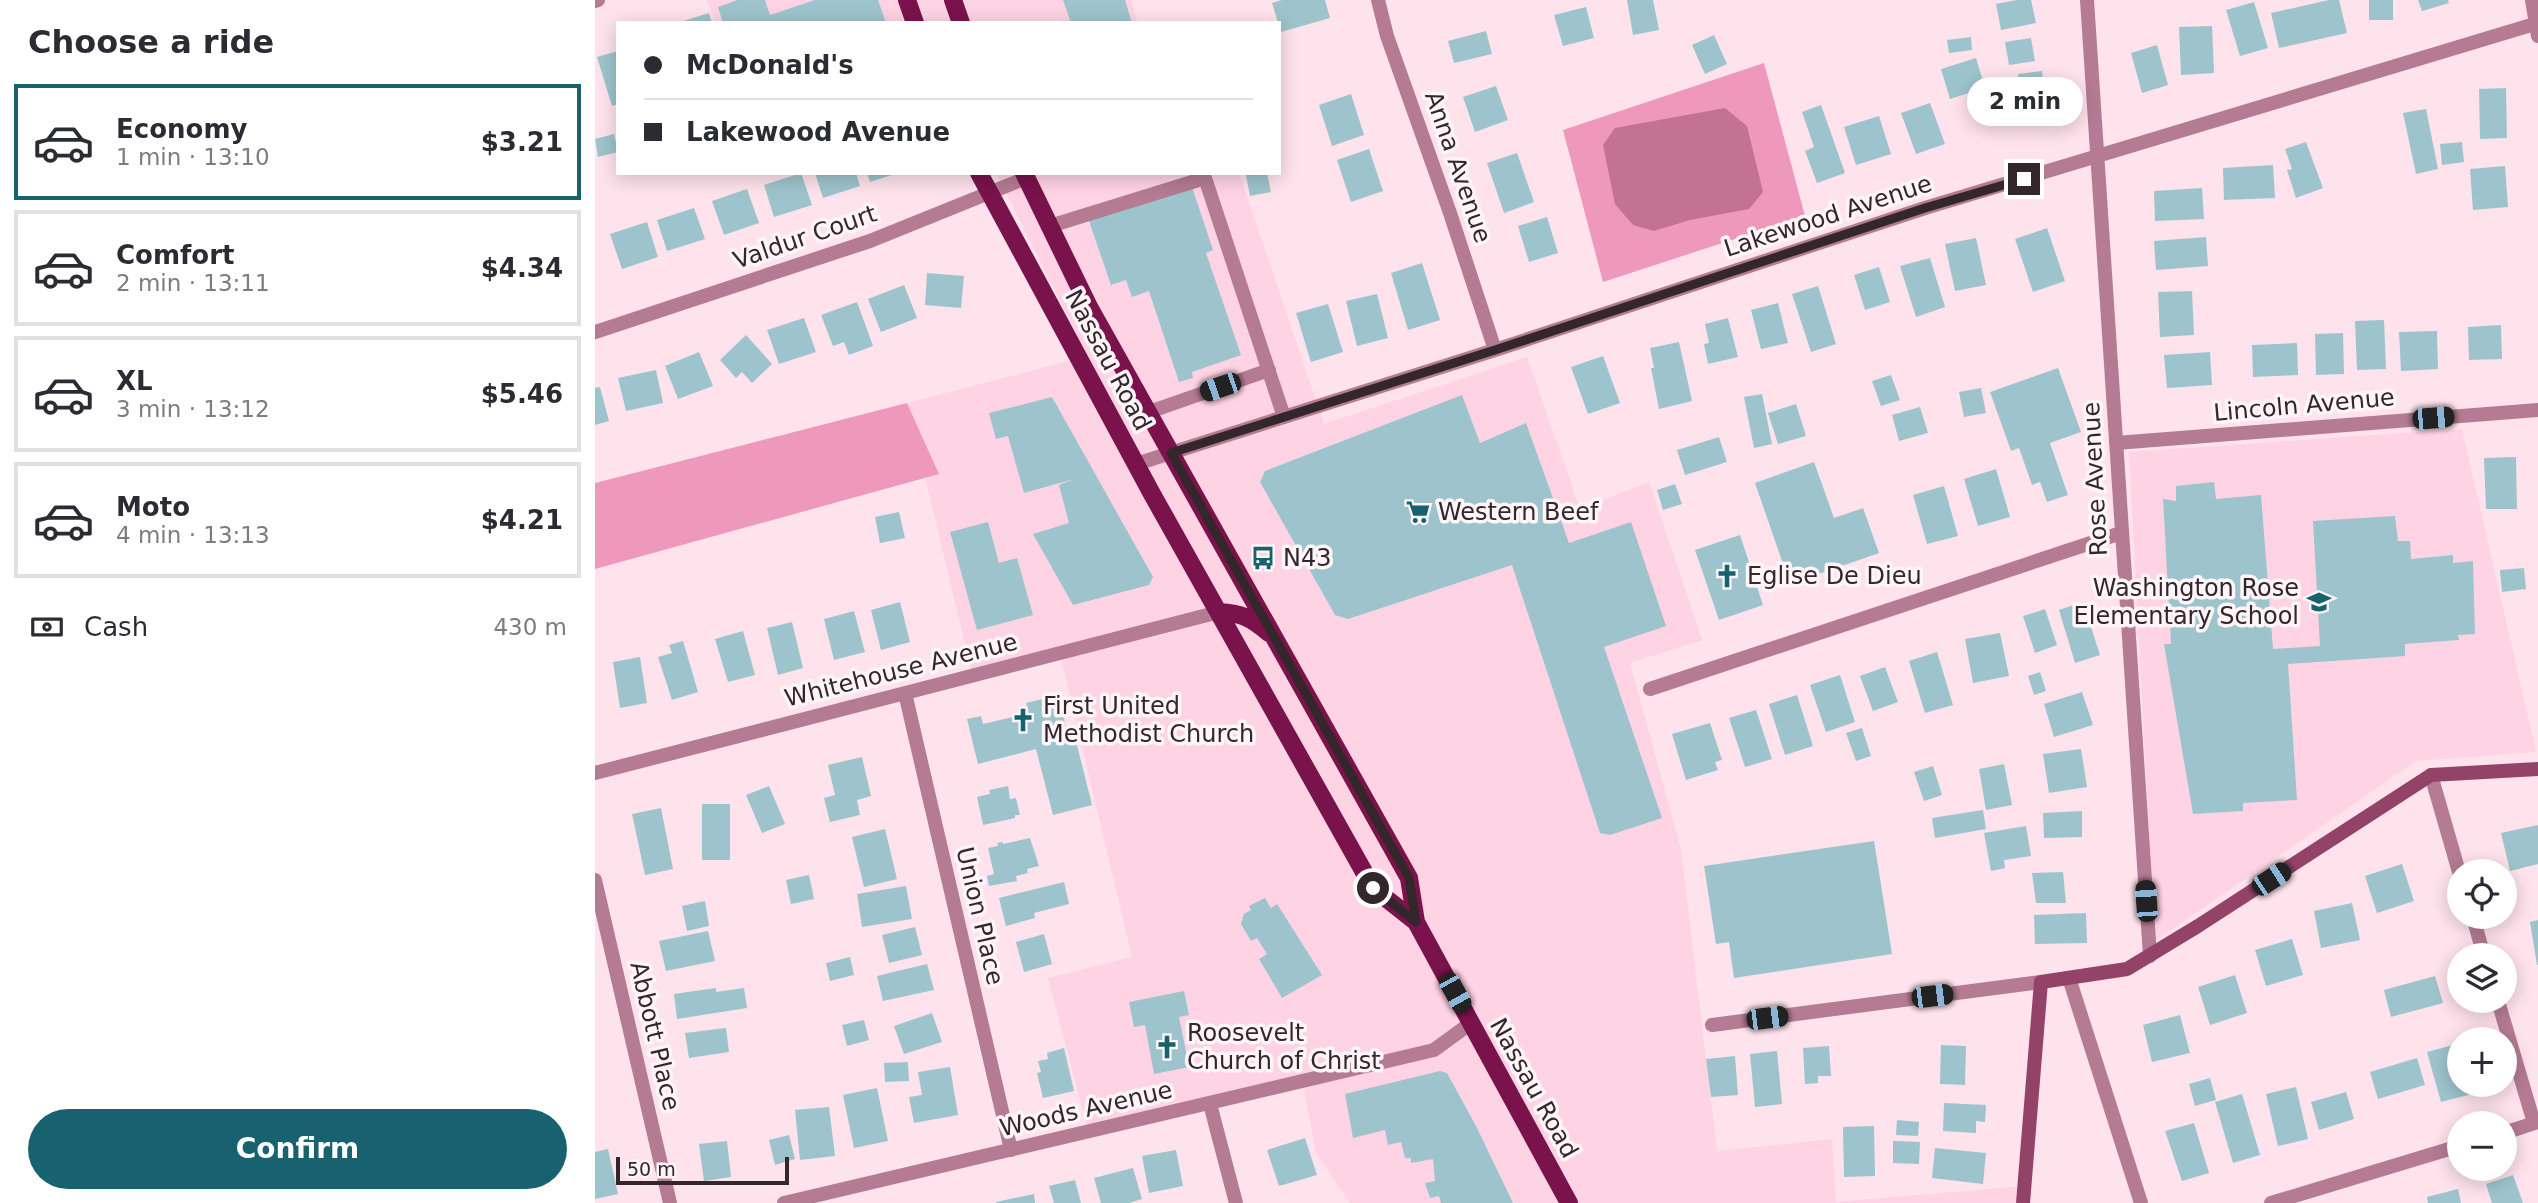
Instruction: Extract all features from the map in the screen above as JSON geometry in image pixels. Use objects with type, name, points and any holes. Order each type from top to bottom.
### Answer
[{"type":"main road","points":[[907,0],[914,21]]},
{"type":"main road","points":[[953,0],[960,21]]},
{"type":"main road","name":"Nassau Road","points":[[980,175],[1136,464],[1373,888],[1416,922]]},
{"type":"main road","name":"Nassau Road","points":[[1025,176],[1089,307],[1409,878],[1416,922],[1569,1203]]},
{"type":"main road","points":[[1219,612],[1238,613],[1256,622],[1277,640]]},
{"type":"street","name":"Anna Avenue","points":[[1378,0],[1387,36],[1495,350]]},
{"type":"street","name":"Rose Avenue","points":[[2087,0],[2150,956]]},
{"type":"street","points":[[2532,0],[2537,27]]},
{"type":"street","name":"Lakewood Avenue","points":[[1136,464],[1495,350],[1925,208],[2537,27]]},
{"type":"street","name":"Valdur Court","points":[[595,332],[870,241],[990,193],[1025,176]]},
{"type":"street","points":[[1050,226],[1205,178],[1284,417]]},
{"type":"street","points":[[1149,412],[1269,370]]},
{"type":"street","name":"Lincoln Avenue","points":[[2116,443],[2538,410]]},
{"type":"street","points":[[1650,689],[2121,533]]},
{"type":"street","name":"Whitehouse Avenue","points":[[595,773],[1219,612]]},
{"type":"street","name":"Union Place","points":[[905,693],[1011,1150]]},
{"type":"street","points":[[1712,1025],[2127,969],[2431,775],[2538,769]]},
{"type":"street","points":[[2431,775],[2455,859]]},
{"type":"street","name":"Abbott Place","points":[[595,880],[670,1203]]},
{"type":"street","points":[[2069,978],[2141,1203]]},
{"type":"street","points":[[2023,1203],[2041,982]]},
{"type":"street","points":[[2502,1013],[2536,1123],[2517,1129]]},
{"type":"street","name":"Woods Avenue","points":[[784,1203],[1434,1050],[1471,1023]]},
{"type":"street","points":[[1210,1104],[1236,1203]]},
{"type":"street","points":[[2271,1203],[2447,1150]]},
{"type":"shaded area","points":[[707,0],[1131,0],[1137,21],[714,21]]},
{"type":"shaded area","points":[[1764,63],[1805,216],[1603,282],[1563,130]]},
{"type":"shaded area","points":[[1725,108],[1747,126],[1763,192],[1749,209],[1690,220],[1654,231],[1633,225],[1615,204],[1603,145],[1615,128]]},
{"type":"shaded area","points":[[997,175],[1240,175],[1324,424],[1527,357],[1580,509],[1649,482],[1702,640],[1630,663],[1681,850],[1717,1151],[1832,1139],[1836,1202],[2024,1186],[2025,1203],[1350,1203],[1316,1153],[1302,1079],[1088,1130],[1048,978],[1132,957],[1059,649],[972,673],[925,477],[939,473],[907,403],[1088,356]]},
{"type":"shaded area","points":[[907,403],[939,474],[595,569],[595,483]]},
{"type":"shaded area","name":"Washington Rose Elementary School","points":[[2462,429],[2536,752],[2416,761],[2155,941],[2129,452]]},
{"type":"building","points":[[737,0],[765,0],[770,15],[815,0],[878,0],[885,21],[722,21],[718,7]]},
{"type":"building","points":[[1063,0],[1125,0],[1131,21],[1070,21]]},
{"type":"building","points":[[1282,0],[1325,0],[1330,18],[1281,32],[1281,21],[1278,21],[1272,3]]},
{"type":"building","points":[[1627,0],[1653,0],[1659,30],[1633,35]]},
{"type":"building","points":[[2031,0],[2036,23],[2001,30],[1996,4]]},
{"type":"building","points":[[2339,0],[2347,33],[2279,48],[2271,13]]},
{"type":"building","points":[[2369,0],[2393,0],[2393,20],[2369,20]]},
{"type":"building","points":[[2418,0],[2448,0],[2449,3],[2422,11]]},
{"type":"building","points":[[2254,2],[2268,48],[2240,56],[2226,10]]},
{"type":"building","points":[[1586,7],[1594,38],[1563,46],[1554,15]]},
{"type":"building","points":[[709,13],[711,21],[683,21]]},
{"type":"building","points":[[2212,26],[2214,73],[2181,75],[2179,27]]},
{"type":"building","points":[[1486,31],[1492,54],[1454,63],[1448,41]]},
{"type":"building","points":[[1714,35],[1727,64],[1705,74],[1692,45]]},
{"type":"building","points":[[1971,37],[1972,50],[1949,53],[1947,40]]},
{"type":"building","points":[[2031,38],[2035,61],[2009,65],[2005,42]]},
{"type":"building","points":[[2157,45],[2168,85],[2142,93],[2131,53]]},
{"type":"building","points":[[616,52],[616,105],[612,106],[597,57]]},
{"type":"building","points":[[1976,58],[1985,88],[1950,99],[1941,69]]},
{"type":"building","points":[[2042,71],[2048,120],[2023,123],[2018,74]]},
{"type":"building","points":[[1496,86],[1508,120],[1475,132],[1463,97]]},
{"type":"building","points":[[2506,88],[2507,138],[2480,139],[2479,89]]},
{"type":"building","points":[[1351,94],[1364,135],[1332,146],[1319,105]]},
{"type":"building","points":[[1930,103],[1945,144],[1916,154],[1901,113]]},
{"type":"building","points":[[1821,105],[1845,173],[1817,183],[1805,151],[1814,147],[1802,112]]},
{"type":"building","points":[[2426,109],[2438,169],[2416,174],[2403,113]]},
{"type":"building","points":[[1879,116],[1891,154],[1856,165],[1844,127]]},
{"type":"building","points":[[614,134],[616,152],[598,157],[595,139]]},
{"type":"building","points":[[2306,142],[2323,188],[2296,198],[2287,170],[2292,169],[2285,149]]},
{"type":"building","points":[[2462,142],[2464,162],[2442,165],[2440,144]]},
{"type":"building","points":[[1369,149],[1383,191],[1351,202],[1337,160]]},
{"type":"building","points":[[1517,153],[1534,202],[1504,213],[1487,163]]},
{"type":"building","points":[[2273,165],[2275,198],[2224,200],[2223,168]]},
{"type":"building","points":[[2505,166],[2508,207],[2473,210],[2470,169]]},
{"type":"building","points":[[802,175],[812,205],[774,217],[764,185]]},
{"type":"building","points":[[816,175],[857,175],[860,186],[823,198]]},
{"type":"building","points":[[868,175],[892,175],[870,182]]},
{"type":"building","points":[[1246,175],[1267,175],[1271,192],[1250,196]]},
{"type":"building","points":[[1192,187],[1213,250],[1206,253],[1241,355],[1192,372],[1193,378],[1179,382],[1149,291],[1132,297],[1126,280],[1111,285],[1089,221]]},
{"type":"building","points":[[2202,188],[2204,219],[2155,221],[2154,191]]},
{"type":"building","points":[[747,189],[759,223],[724,235],[712,201]]},
{"type":"building","points":[[694,208],[705,239],[667,251],[657,220]]},
{"type":"building","points":[[1547,217],[1558,253],[1529,262],[1518,226]]},
{"type":"building","points":[[647,222],[658,257],[622,269],[610,234]]},
{"type":"building","points":[[2047,228],[2065,281],[2033,292],[2015,239]]},
{"type":"building","points":[[2206,237],[2208,266],[2156,270],[2154,241]]},
{"type":"building","points":[[1976,238],[1986,285],[1955,291],[1945,244]]},
{"type":"building","points":[[1930,258],[1945,307],[1916,317],[1900,266]]},
{"type":"building","points":[[1422,263],[1440,320],[1408,330],[1391,273]]},
{"type":"building","points":[[1879,267],[1890,302],[1865,310],[1854,275]]},
{"type":"building","points":[[927,273],[964,276],[961,308],[925,305]]},
{"type":"building","points":[[904,285],[917,318],[881,332],[868,299]]},
{"type":"building","points":[[1818,286],[1836,344],[1811,352],[1792,294]]},
{"type":"building","points":[[2192,291],[2194,335],[2160,337],[2158,292]]},
{"type":"building","points":[[1377,294],[1388,338],[1357,346],[1346,301]]},
{"type":"building","points":[[857,302],[873,346],[849,355],[844,342],[833,346],[821,315]]},
{"type":"building","points":[[1778,303],[1788,343],[1761,349],[1751,310]]},
{"type":"building","points":[[1328,304],[1343,352],[1311,362],[1296,313]]},
{"type":"building","points":[[804,318],[816,352],[779,364],[767,330]]},
{"type":"building","points":[[1728,318],[1738,357],[1708,364],[1704,344],[1709,343],[1705,324]]},
{"type":"building","points":[[2384,320],[2386,369],[2357,370],[2355,321]]},
{"type":"building","points":[[2501,325],[2502,359],[2469,360],[2468,327]]},
{"type":"building","points":[[2437,331],[2438,369],[2401,371],[2399,332]]},
{"type":"building","points":[[2343,333],[2344,374],[2316,375],[2315,334]]},
{"type":"building","points":[[746,335],[772,364],[752,383],[742,372],[736,378],[720,360]]},
{"type":"building","points":[[1679,342],[1692,401],[1659,409],[1650,348]]},
{"type":"building","points":[[2297,343],[2298,375],[2253,377],[2252,345]]},
{"type":"building","points":[[699,352],[713,386],[678,399],[665,366]]},
{"type":"building","points":[[2210,352],[2212,385],[2167,388],[2164,355]]},
{"type":"building","points":[[1603,356],[1620,403],[1588,414],[1571,367]]},
{"type":"building","points":[[2058,368],[2081,432],[2050,443],[2068,495],[2047,502],[2040,482],[2032,485],[2019,448],[2011,451],[1990,392]]},
{"type":"building","points":[[656,370],[663,403],[626,411],[618,378]]},
{"type":"building","points":[[1891,375],[1900,400],[1881,406],[1872,381]]},
{"type":"building","points":[[600,387],[609,421],[595,425],[595,388]]},
{"type":"building","points":[[1981,388],[1986,413],[1964,417],[1959,392]]},
{"type":"building","points":[[1762,394],[1772,444],[1754,448],[1744,397]]},
{"type":"building","name":"Western Beef","points":[[1462,395],[1480,443],[1526,423],[1569,543],[1631,522],[1666,626],[1604,647],[1662,818],[1610,835],[1600,833],[1512,565],[1348,619],[1335,615],[1260,482],[1265,471]]},
{"type":"building","points":[[1052,397],[1153,577],[1149,585],[1073,605],[1033,534],[1069,523],[1059,485],[1074,479],[1024,493],[1008,436],[996,439],[989,413]]},
{"type":"building","points":[[1796,404],[1806,436],[1778,444],[1768,413]]},
{"type":"building","points":[[1920,407],[1928,433],[1899,441],[1892,415]]},
{"type":"building","points":[[1719,437],[1727,462],[1685,475],[1677,450]]},
{"type":"building","points":[[2516,457],[2517,509],[2486,509],[2484,458]]},
{"type":"building","points":[[1814,462],[1834,518],[1863,508],[1879,553],[1790,584],[1755,483]]},
{"type":"building","points":[[1996,469],[2010,517],[1978,526],[1964,479]]},
{"type":"building","points":[[2214,482],[2216,499],[2261,495],[2273,649],[2320,646],[2313,521],[2395,516],[2398,541],[2410,541],[2411,559],[2453,555],[2453,563],[2473,561],[2475,634],[2458,635],[2459,640],[2405,644],[2405,656],[2288,664],[2297,800],[2243,803],[2243,811],[2193,814],[2164,644],[2171,644],[2163,499],[2176,501],[2176,486]]},
{"type":"building","points":[[1675,484],[1682,504],[1663,510],[1657,490]]},
{"type":"building","points":[[1944,486],[1958,536],[1927,544],[1913,495]]},
{"type":"building","points":[[899,512],[905,538],[880,543],[875,517]]},
{"type":"building","points":[[988,522],[999,563],[1017,558],[1033,615],[977,630],[950,532]]},
{"type":"building","points":[[1740,535],[1763,605],[1719,620],[1695,550]]},
{"type":"building","points":[[2524,568],[2526,589],[2502,592],[2500,570]]},
{"type":"building","points":[[900,602],[910,642],[881,650],[871,610]]},
{"type":"building","points":[[2083,602],[2100,655],[2075,663],[2059,610]]},
{"type":"building","points":[[2045,609],[2057,645],[2035,653],[2023,616]]},
{"type":"building","points":[[854,611],[865,652],[834,660],[824,619]]},
{"type":"building","points":[[792,622],[803,668],[778,675],[767,628]]},
{"type":"building","points":[[743,631],[755,675],[728,682],[715,639]]},
{"type":"building","points":[[2000,633],[2009,676],[1973,683],[1965,639]]},
{"type":"building","points":[[683,641],[698,692],[672,700],[658,657],[672,653],[669,645]]},
{"type":"building","points":[[1937,652],[1953,705],[1925,713],[1909,661]]},
{"type":"building","points":[[640,657],[647,703],[620,708],[613,662]]},
{"type":"building","points":[[1885,667],[1898,702],[1873,711],[1860,676]]},
{"type":"building","points":[[2040,672],[2046,691],[2034,695],[2028,676]]},
{"type":"building","points":[[1840,675],[1855,722],[1826,732],[1810,685]]},
{"type":"building","points":[[2082,692],[2093,725],[2054,737],[2044,704]]},
{"type":"building","points":[[1058,695],[1070,743],[1076,741],[1092,805],[1053,815],[1036,749],[978,764],[967,719],[981,716],[983,724],[1029,713],[1026,703]]},
{"type":"building","points":[[1797,695],[1813,746],[1785,755],[1769,704]]},
{"type":"building","points":[[1756,710],[1772,759],[1745,767],[1729,718]]},
{"type":"building","points":[[1710,723],[1722,760],[1715,762],[1718,770],[1686,780],[1672,734]]},
{"type":"building","points":[[1862,728],[1871,756],[1856,761],[1846,733]]},
{"type":"building","points":[[2081,749],[2087,787],[2049,793],[2043,754]]},
{"type":"building","points":[[862,757],[871,796],[857,800],[860,815],[830,822],[824,798],[835,795],[828,765]]},
{"type":"building","points":[[2004,764],[2012,805],[1986,810],[1979,769]]},
{"type":"building","points":[[1933,766],[1942,795],[1924,801],[1914,772]]},
{"type":"building","points":[[769,786],[785,824],[762,833],[746,795]]},
{"type":"building","points":[[1008,786],[1010,799],[1016,798],[1020,815],[983,825],[977,797],[990,794],[989,790]]},
{"type":"building","points":[[702,804],[730,804],[730,860],[702,860]]},
{"type":"building","points":[[661,808],[673,869],[645,875],[632,814]]},
{"type":"building","points":[[1983,810],[1986,829],[1935,838],[1932,818]]},
{"type":"building","points":[[2082,811],[2082,837],[2044,838],[2043,813]]},
{"type":"building","points":[[2538,825],[2538,864],[2517,869],[2517,859],[2507,859],[2501,833]]},
{"type":"building","points":[[2026,826],[2031,856],[2004,860],[2005,868],[1991,871],[1984,833]]},
{"type":"building","points":[[885,829],[897,879],[864,887],[852,837]]},
{"type":"building","points":[[1030,838],[1039,866],[1016,876],[1017,881],[989,886],[987,876],[994,874],[988,848],[998,846],[997,843]]},
{"type":"building","points":[[1874,841],[1892,954],[1734,978],[1729,942],[1716,944],[1704,866]]},
{"type":"building","points":[[2402,864],[2414,901],[2377,913],[2365,876]]},
{"type":"building","points":[[2063,872],[2066,903],[2036,903],[2032,873]]},
{"type":"building","points":[[809,875],[814,899],[791,904],[786,880]]},
{"type":"building","points":[[1064,882],[1069,904],[1034,913],[1035,918],[1006,926],[999,898]]},
{"type":"building","points":[[906,886],[912,919],[862,927],[857,894]]},
{"type":"building","points":[[1265,898],[1271,908],[1277,904],[1322,975],[1282,998],[1259,959],[1267,954],[1257,938],[1251,941],[1241,924],[1244,914],[1251,910],[1249,906]]},
{"type":"building","points":[[705,901],[709,926],[687,931],[682,906]]},
{"type":"building","points":[[2352,903],[2360,940],[2321,948],[2314,911]]},
{"type":"building","points":[[2086,913],[2087,943],[2035,944],[2034,915]]},
{"type":"building","points":[[2538,920],[2538,965],[2537,965],[2530,922]]},
{"type":"building","points":[[915,927],[922,955],[889,963],[882,935]]},
{"type":"building","points":[[708,931],[715,961],[666,971],[659,941]]},
{"type":"building","points":[[1044,934],[1052,964],[1024,972],[1016,942]]},
{"type":"building","points":[[2292,939],[2303,975],[2266,986],[2255,950]]},
{"type":"building","points":[[850,957],[854,975],[830,981],[826,963]]},
{"type":"building","points":[[927,964],[934,990],[883,1001],[877,976]]},
{"type":"building","points":[[2235,975],[2247,1013],[2210,1025],[2198,987]]},
{"type":"building","points":[[2435,976],[2443,1003],[2391,1017],[2384,990]]},
{"type":"building","points":[[716,988],[716,992],[744,988],[747,1008],[677,1019],[674,994]]},
{"type":"building","name":"Roosevelt Church of Christ","points":[[1184,991],[1189,1015],[1179,1017],[1189,1067],[1154,1074],[1145,1025],[1134,1027],[1129,1002]]},
{"type":"building","points":[[932,1013],[942,1042],[904,1054],[894,1026]]},
{"type":"building","points":[[2180,1015],[2190,1053],[2152,1062],[2143,1025]]},
{"type":"building","points":[[864,1020],[869,1040],[847,1046],[842,1025]]},
{"type":"building","points":[[726,1028],[729,1052],[689,1058],[685,1033]]},
{"type":"building","points":[[1941,1045],[1966,1046],[1965,1085],[1940,1084]]},
{"type":"building","points":[[1829,1046],[1831,1076],[1818,1076],[1818,1083],[1805,1084],[1803,1048]]},
{"type":"building","points":[[2447,1047],[2447,1097],[2460,1097],[2441,1102],[2427,1052]]},
{"type":"building","points":[[1064,1048],[1074,1091],[1043,1098],[1037,1073],[1041,1072],[1038,1061],[1048,1059],[1047,1053]]},
{"type":"building","points":[[1777,1051],[1782,1104],[1755,1107],[1750,1054]]},
{"type":"building","points":[[1735,1056],[1738,1095],[1711,1097],[1706,1059]]},
{"type":"building","points":[[2417,1058],[2425,1085],[2378,1099],[2370,1072]]},
{"type":"building","points":[[908,1062],[909,1081],[885,1082],[884,1063]]},
{"type":"building","points":[[950,1067],[958,1115],[914,1123],[909,1097],[922,1095],[918,1072]]},
{"type":"building","points":[[1440,1071],[1447,1073],[1513,1203],[1441,1203],[1439,1196],[1430,1198],[1425,1183],[1435,1181],[1433,1159],[1411,1163],[1411,1158],[1405,1158],[1401,1142],[1388,1145],[1385,1130],[1353,1138],[1345,1094]]},
{"type":"building","points":[[2210,1078],[2216,1100],[2195,1106],[2189,1084]]},
{"type":"building","points":[[2296,1087],[2308,1139],[2278,1146],[2266,1094]]},
{"type":"building","points":[[877,1088],[888,1141],[854,1148],[843,1095]]},
{"type":"building","points":[[2346,1092],[2354,1119],[2319,1130],[2311,1102]]},
{"type":"building","points":[[2242,1094],[2260,1155],[2233,1163],[2215,1102]]},
{"type":"building","points":[[1944,1103],[1986,1105],[1985,1122],[1976,1121],[1976,1133],[1943,1131]]},
{"type":"building","points":[[829,1107],[835,1156],[800,1160],[795,1110]]},
{"type":"building","points":[[1897,1120],[1919,1122],[1918,1136],[1896,1135]]},
{"type":"building","points":[[2194,1123],[2209,1173],[2182,1181],[2165,1131]]},
{"type":"building","points":[[1874,1126],[1875,1176],[1844,1177],[1843,1127]]},
{"type":"building","points":[[789,1135],[795,1159],[775,1165],[769,1140]]},
{"type":"building","points":[[1305,1138],[1317,1175],[1279,1186],[1267,1150]]},
{"type":"building","points":[[727,1141],[731,1177],[704,1181],[699,1144]]},
{"type":"building","points":[[1893,1141],[1920,1142],[1919,1164],[1893,1163]]},
{"type":"building","points":[[1935,1148],[1986,1153],[1983,1184],[1932,1178]]},
{"type":"building","points":[[608,1149],[618,1194],[595,1199],[595,1152]]},
{"type":"building","points":[[1176,1150],[1183,1186],[1149,1193],[1142,1156]]},
{"type":"building","points":[[1133,1168],[1142,1199],[1129,1203],[1101,1203],[1094,1178]]},
{"type":"building","points":[[1075,1180],[1081,1203],[1054,1203],[1049,1186]]},
{"type":"building","points":[[2515,1181],[2523,1203],[2492,1203],[2486,1184]]},
{"type":"building","points":[[2458,1189],[2461,1203],[2428,1203],[2427,1197]]},
{"type":"building","points":[[1034,1194],[1035,1203],[996,1203],[996,1202]]},
{"type":"place","name":"Western Beef","points":[[1418,512]]},
{"type":"place","name":"N43","points":[[1263,558]]},
{"type":"place","name":"Eglise De Dieu","points":[[1727,576]]},
{"type":"place","name":"Washington Rose Elementary School","points":[[2319,602]]},
{"type":"place","name":"First United Methodist Church","points":[[1023,720]]},
{"type":"place","name":"Roosevelt Church of Christ","points":[[1167,1047]]},
{"type":"route","points":[[1373,888],[1416,922],[1409,878],[1171,453],[1495,350],[1925,208],[2024,179]]}]
